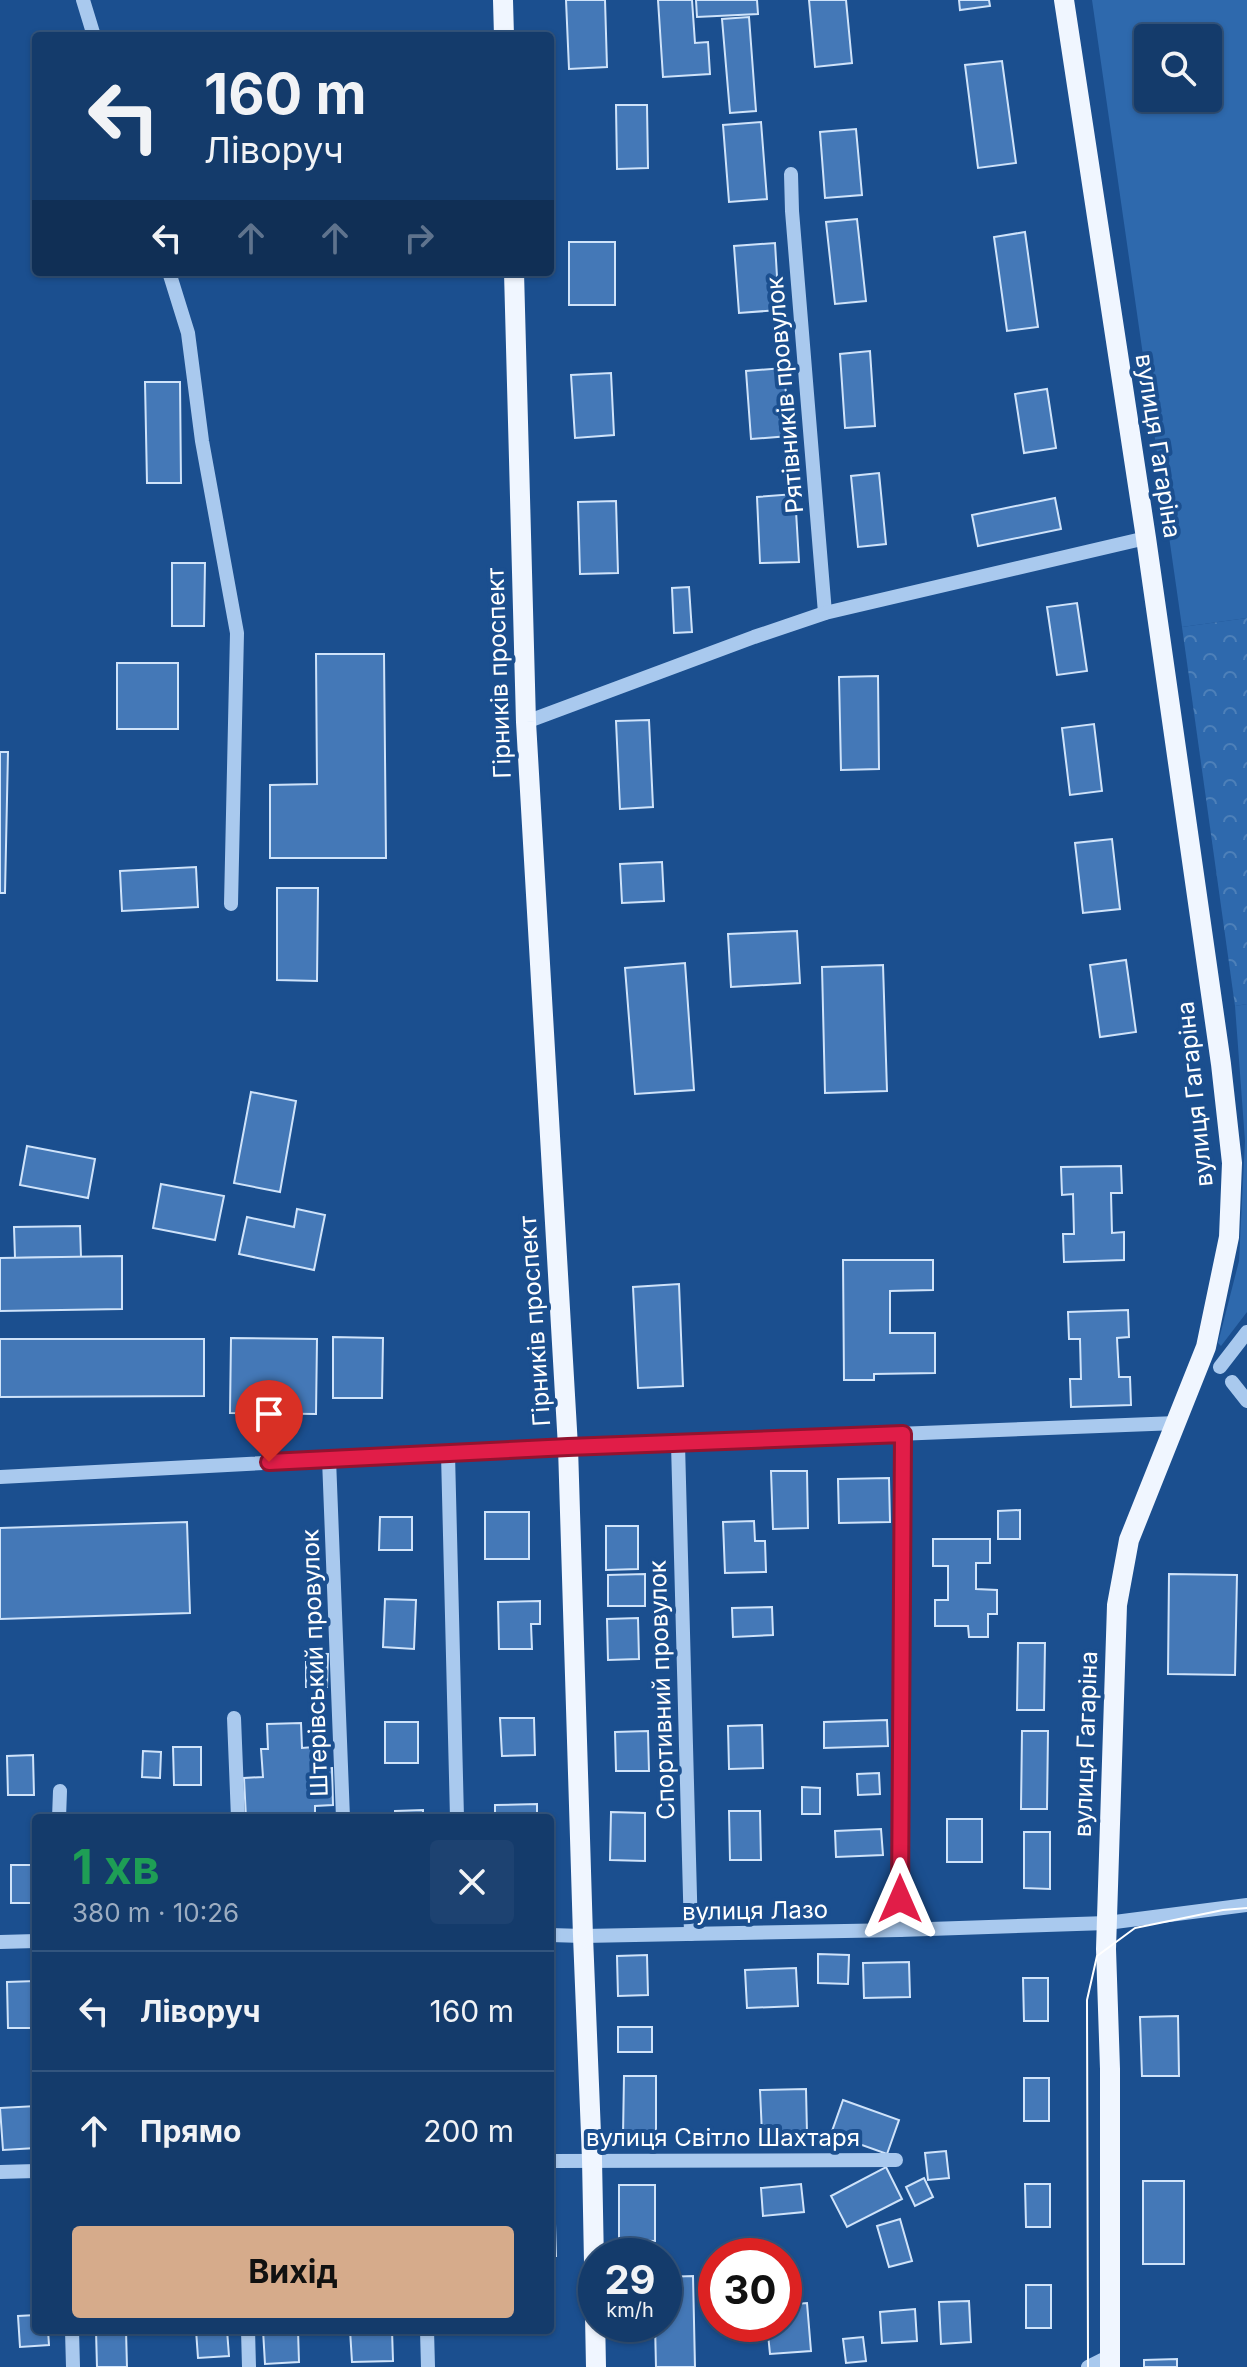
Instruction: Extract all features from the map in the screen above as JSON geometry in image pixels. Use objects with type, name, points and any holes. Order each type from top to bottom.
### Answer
[{"type":"main road","points":[[503,0],[504,32]]},
{"type":"main road","name":"вулиця Гагаріна","points":[[1064,0],[1146,538],[1221,1064],[1232,1163],[1229,1237],[1206,1347],[1129,1540],[1117,1605],[1107,1923],[1110,2362]]},
{"type":"main road","name":"Гірників проспект","points":[[514,276],[526,722],[568,1447],[596,2367]]},
{"type":"street","points":[[83,0],[93,32]]},
{"type":"street","name":"Рятівників провулок","points":[[791,174],[825,613]]},
{"type":"street","points":[[170,276],[188,333],[202,441],[237,633],[231,904]]},
{"type":"street","points":[[526,722],[825,613],[1146,538]]},
{"type":"street","points":[[1220,1367],[1247,1332]]},
{"type":"street","points":[[1232,1382],[1247,1401]]},
{"type":"street","points":[[0,1477],[568,1447],[1177,1423]]},
{"type":"street","points":[[900,1930],[903,1434]]},
{"type":"street","name":"Спортивний провулок","points":[[678,1444],[691,1934]]},
{"type":"street","points":[[448,1454],[457,1814]]},
{"type":"street","name":"Штерівський провулок","points":[[329,1459],[343,1814]]},
{"type":"street","points":[[234,1718],[238,1814]]},
{"type":"street","points":[[59,1814],[60,1791]]},
{"type":"street","name":"вулиця Лазо","points":[[554,1935],[900,1930],[1107,1923],[1247,1905]]},
{"type":"street","points":[[0,1942],[32,1941]]},
{"type":"street","name":"вулиця Світло Шахтаря","points":[[554,2161],[896,2160]]},
{"type":"street","points":[[0,2172],[32,2171]]},
{"type":"street","points":[[72,2334],[73,2367]]},
{"type":"street","points":[[248,2334],[249,2367]]},
{"type":"street","points":[[427,2334],[428,2367]]},
{"type":"street","points":[[1088,2367],[1110,2362]]},
{"type":"green space","points":[[1092,0],[1247,0],[1247,618],[1182,627]]},
{"type":"green space","points":[[1247,618],[1247,1004],[1235,1006],[1182,627]]},
{"type":"green space","points":[[1247,1004],[1247,1312],[1221,1346],[1218,1343],[1239,1261],[1245,1141],[1235,1006]]},
{"type":"building","points":[[566,0],[605,0],[607,67],[569,69]]},
{"type":"building","points":[[658,0],[692,0],[695,43],[708,42],[710,74],[663,77]]},
{"type":"building","points":[[696,0],[757,0],[758,14],[697,17]]},
{"type":"building","points":[[809,0],[846,0],[852,63],[815,67]]},
{"type":"building","points":[[959,0],[989,0],[990,6],[960,10]]},
{"type":"building","points":[[749,17],[756,111],[730,113],[722,19]]},
{"type":"building","points":[[1002,61],[1016,163],[978,168],[965,65]]},
{"type":"building","points":[[616,105],[647,105],[648,168],[617,169]]},
{"type":"building","points":[[761,122],[767,199],[729,202],[723,125]]},
{"type":"building","points":[[856,129],[862,195],[825,198],[820,132]]},
{"type":"building","points":[[857,219],[866,301],[835,304],[826,222]]},
{"type":"building","points":[[1025,232],[1038,327],[1007,331],[994,237]]},
{"type":"building","points":[[569,242],[615,242],[615,305],[569,305]]},
{"type":"building","points":[[775,243],[779,310],[739,313],[734,246]]},
{"type":"building","points":[[870,351],[875,426],[845,428],[840,354]]},
{"type":"building","points":[[784,368],[789,436],[751,439],[746,371]]},
{"type":"building","points":[[611,373],[614,435],[575,438],[571,375]]},
{"type":"building","points":[[145,382],[180,382],[181,483],[147,483]]},
{"type":"building","points":[[1047,389],[1056,448],[1024,453],[1015,394]]},
{"type":"building","points":[[879,473],[886,544],[858,547],[851,476]]},
{"type":"building","points":[[795,494],[799,562],[760,563],[757,497]]},
{"type":"building","points":[[1055,498],[1061,529],[978,546],[972,515]]},
{"type":"building","points":[[616,501],[618,573],[580,574],[578,502]]},
{"type":"building","points":[[172,563],[205,563],[204,626],[172,626]]},
{"type":"building","points":[[689,587],[692,632],[674,633],[672,588]]},
{"type":"building","points":[[1077,603],[1087,671],[1057,675],[1047,607]]},
{"type":"building","points":[[316,654],[384,654],[386,858],[270,858],[270,785],[317,784]]},
{"type":"building","points":[[117,663],[178,663],[178,729],[117,729]]},
{"type":"building","points":[[878,676],[879,769],[841,770],[839,677]]},
{"type":"building","points":[[649,720],[653,807],[620,809],[616,721]]},
{"type":"building","points":[[1094,724],[1102,791],[1070,795],[1062,728]]},
{"type":"building","points":[[0,752],[8,752],[5,893],[0,893]]},
{"type":"building","points":[[1112,839],[1120,909],[1083,913],[1075,843]]},
{"type":"building","points":[[662,862],[664,901],[622,903],[620,864]]},
{"type":"building","points":[[196,867],[198,907],[122,911],[120,871]]},
{"type":"building","points":[[277,888],[318,888],[317,981],[277,980]]},
{"type":"building","points":[[797,931],[800,983],[731,987],[728,934]]},
{"type":"building","points":[[1126,960],[1136,1032],[1100,1037],[1090,965]]},
{"type":"building","points":[[685,963],[694,1090],[635,1094],[625,968]]},
{"type":"building","points":[[883,965],[887,1091],[825,1093],[822,967]]},
{"type":"building","points":[[251,1092],[296,1101],[280,1192],[234,1183]]},
{"type":"building","points":[[27,1146],[95,1159],[88,1198],[20,1185]]},
{"type":"building","points":[[1121,1166],[1122,1193],[1111,1193],[1112,1233],[1124,1232],[1124,1260],[1064,1262],[1063,1234],[1074,1234],[1073,1194],[1062,1195],[1061,1167]]},
{"type":"building","points":[[161,1184],[224,1196],[215,1240],[153,1228]]},
{"type":"building","points":[[297,1209],[325,1215],[314,1270],[239,1254],[247,1217],[294,1227]]},
{"type":"building","points":[[80,1226],[81,1257],[15,1258],[14,1227]]},
{"type":"building","points":[[122,1256],[122,1309],[0,1311],[0,1258]]},
{"type":"building","points":[[843,1260],[933,1260],[933,1290],[890,1291],[890,1333],[935,1333],[935,1373],[874,1374],[874,1380],[844,1380]]},
{"type":"building","points":[[679,1284],[683,1386],[638,1388],[633,1287]]},
{"type":"building","points":[[1128,1310],[1129,1337],[1117,1338],[1119,1377],[1130,1377],[1131,1405],[1071,1407],[1070,1379],[1081,1379],[1080,1339],[1069,1339],[1068,1312]]},
{"type":"building","points":[[333,1337],[383,1338],[382,1398],[333,1398]]},
{"type":"building","points":[[231,1338],[317,1339],[316,1414],[230,1413]]},
{"type":"building","points":[[0,1339],[204,1339],[204,1396],[0,1397]]},
{"type":"building","points":[[771,1471],[807,1471],[808,1528],[773,1529]]},
{"type":"building","points":[[889,1478],[890,1522],[839,1523],[838,1479]]},
{"type":"building","points":[[1020,1510],[1020,1539],[998,1539],[998,1511]]},
{"type":"building","points":[[485,1512],[529,1512],[529,1559],[485,1559]]},
{"type":"building","points":[[380,1517],[412,1517],[412,1550],[379,1550]]},
{"type":"building","points":[[754,1521],[755,1541],[765,1541],[766,1572],[725,1573],[723,1522]]},
{"type":"building","points":[[187,1522],[190,1613],[0,1619],[0,1528]]},
{"type":"building","points":[[606,1526],[638,1526],[638,1569],[606,1570]]},
{"type":"building","points":[[933,1539],[990,1539],[990,1563],[976,1563],[976,1589],[997,1590],[997,1614],[988,1614],[988,1637],[969,1637],[968,1626],[935,1626],[935,1600],[948,1600],[948,1566],[933,1566]]},
{"type":"building","points":[[645,1574],[645,1606],[608,1606],[608,1575]]},
{"type":"building","points":[[1169,1574],[1237,1575],[1235,1675],[1168,1674]]},
{"type":"building","points":[[385,1599],[416,1600],[414,1649],[383,1647]]},
{"type":"building","points":[[540,1601],[540,1624],[531,1624],[532,1649],[499,1649],[498,1602]]},
{"type":"building","points":[[772,1607],[773,1635],[733,1637],[732,1608]]},
{"type":"building","points":[[638,1618],[639,1659],[608,1660],[607,1619]]},
{"type":"building","points":[[1018,1643],[1045,1643],[1044,1710],[1017,1710]]},
{"type":"building","points":[[306,1653],[328,1654],[327,1687],[306,1687]]},
{"type":"building","points":[[500,1718],[534,1718],[535,1755],[502,1756]]},
{"type":"building","points":[[887,1720],[888,1746],[824,1748],[824,1722]]},
{"type":"building","points":[[385,1722],[418,1722],[418,1763],[385,1763]]},
{"type":"building","points":[[301,1723],[302,1748],[313,1747],[313,1769],[332,1768],[333,1805],[315,1806],[315,1814],[246,1814],[244,1778],[263,1777],[261,1749],[268,1749],[267,1724]]},
{"type":"building","points":[[762,1725],[763,1768],[729,1769],[728,1726]]},
{"type":"building","points":[[648,1731],[649,1771],[616,1771],[615,1732]]},
{"type":"building","points":[[1022,1731],[1048,1731],[1047,1809],[1021,1809]]},
{"type":"building","points":[[173,1747],[201,1747],[201,1785],[174,1785]]},
{"type":"building","points":[[143,1751],[161,1752],[160,1778],[142,1777]]},
{"type":"building","points":[[33,1755],[34,1795],[8,1795],[7,1756]]},
{"type":"building","points":[[879,1773],[880,1794],[858,1795],[857,1774]]},
{"type":"building","points":[[802,1787],[820,1788],[820,1814],[802,1814]]},
{"type":"building","points":[[537,1804],[537,1814],[495,1814],[495,1805]]},
{"type":"building","points":[[423,1810],[423,1814],[395,1814],[395,1811]]},
{"type":"building","points":[[729,1811],[760,1811],[761,1860],[730,1860]]},
{"type":"building","points":[[611,1812],[645,1813],[645,1861],[610,1860]]},
{"type":"building","points":[[947,1819],[982,1819],[982,1862],[947,1862]]},
{"type":"building","points":[[881,1829],[883,1855],[836,1857],[835,1831]]},
{"type":"building","points":[[1024,1832],[1050,1832],[1050,1889],[1024,1888]]},
{"type":"building","points":[[11,1865],[32,1865],[32,1903],[11,1903]]},
{"type":"building","points":[[818,1954],[849,1955],[848,1984],[818,1983]]},
{"type":"building","points":[[647,1955],[648,1995],[618,1996],[617,1956]]},
{"type":"building","points":[[909,1962],[910,1997],[864,1998],[863,1963]]},
{"type":"building","points":[[796,1968],[798,2006],[747,2008],[745,1970]]},
{"type":"building","points":[[1023,1978],[1048,1978],[1048,2021],[1024,2021]]},
{"type":"building","points":[[32,1981],[32,2028],[8,2028],[7,1982]]},
{"type":"building","points":[[1178,2016],[1179,2076],[1142,2076],[1140,2017]]},
{"type":"building","points":[[618,2027],[652,2027],[652,2052],[618,2052]]},
{"type":"building","points":[[624,2076],[656,2076],[656,2136],[623,2136]]},
{"type":"building","points":[[1024,2078],[1049,2078],[1049,2121],[1024,2121]]},
{"type":"building","points":[[806,2089],[807,2133],[762,2134],[760,2090]]},
{"type":"building","points":[[843,2100],[899,2120],[887,2154],[831,2134]]},
{"type":"building","points":[[32,2106],[32,2148],[3,2150],[0,2108]]},
{"type":"building","points":[[946,2151],[949,2178],[928,2180],[925,2153]]},
{"type":"building","points":[[886,2167],[902,2199],[847,2227],[831,2196]]},
{"type":"building","points":[[924,2178],[933,2197],[915,2206],[906,2187]]},
{"type":"building","points":[[1143,2181],[1184,2181],[1184,2264],[1143,2264]]},
{"type":"building","points":[[801,2184],[804,2212],[763,2216],[761,2188]]},
{"type":"building","points":[[1025,2184],[1050,2184],[1050,2227],[1026,2227]]},
{"type":"building","points":[[619,2185],[655,2185],[655,2238],[619,2238]]},
{"type":"building","points":[[554,2192],[556,2256],[554,2256]]},
{"type":"building","points":[[900,2219],[912,2261],[889,2267],[877,2226]]},
{"type":"building","points":[[682,2276],[693,2276],[695,2367],[656,2367],[655,2342],[682,2342]]},
{"type":"building","points":[[1026,2285],[1051,2285],[1051,2328],[1026,2328]]},
{"type":"building","points":[[969,2301],[971,2342],[941,2344],[939,2302]]},
{"type":"building","points":[[802,2303],[807,2303],[811,2351],[770,2354],[769,2342],[802,2342]]},
{"type":"building","points":[[915,2309],[917,2341],[882,2343],[880,2312]]},
{"type":"building","points":[[32,2315],[32,2334],[48,2334],[49,2345],[20,2347],[18,2316]]},
{"type":"building","points":[[96,2334],[126,2334],[127,2367],[97,2367]]},
{"type":"building","points":[[196,2334],[227,2334],[229,2356],[198,2358]]},
{"type":"building","points":[[263,2334],[298,2334],[299,2362],[265,2364]]},
{"type":"building","points":[[350,2334],[392,2334],[393,2361],[352,2362]]},
{"type":"building","points":[[863,2337],[866,2361],[846,2363],[843,2339]]},
{"type":"building","points":[[1177,2359],[1177,2367],[1144,2367],[1144,2360]]},
{"type":"tram line","points":[[1088,2367],[1087,2000],[1097,1956],[1135,1928],[1247,1908]]},
{"type":"route","points":[[269,1462],[903,1434],[900,1899]]}]
